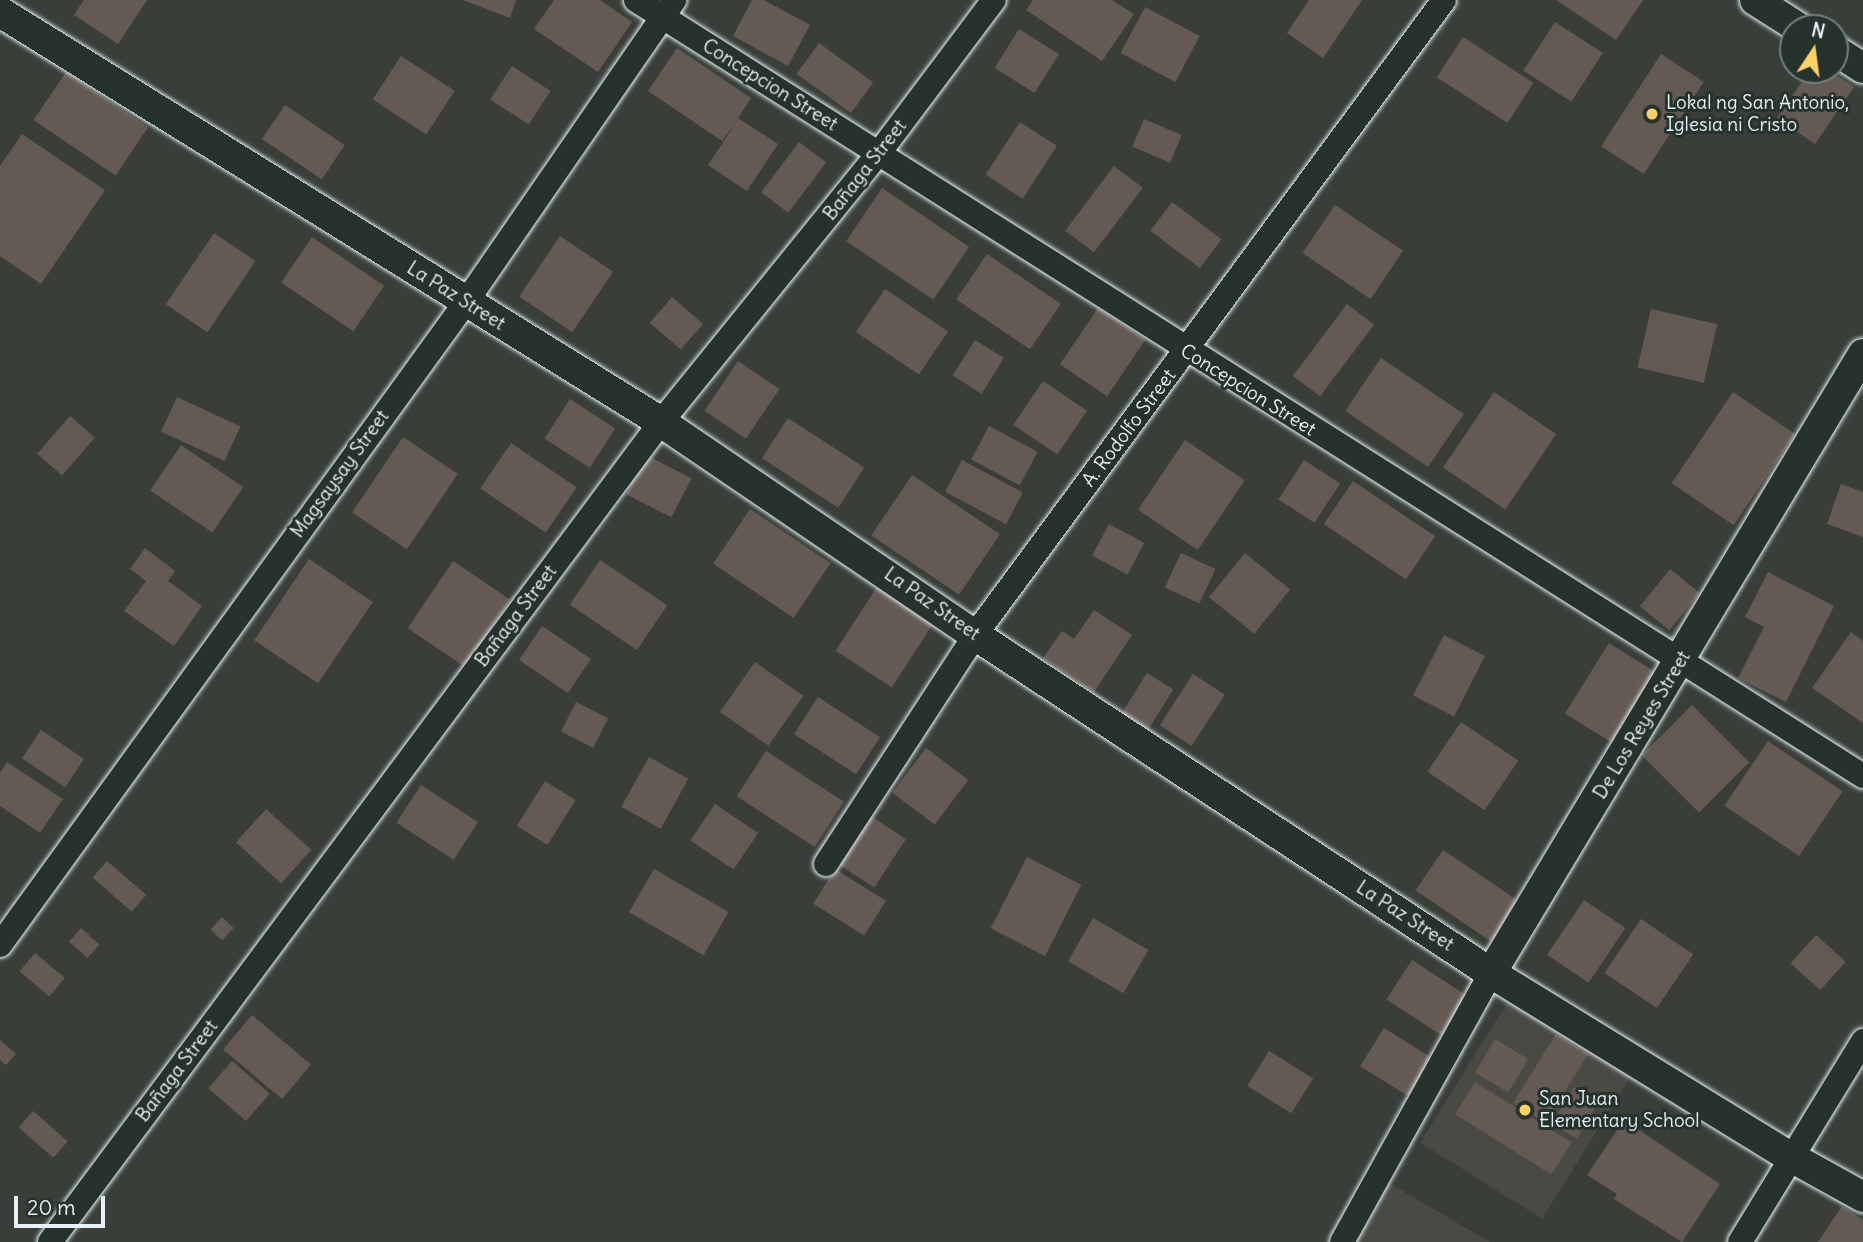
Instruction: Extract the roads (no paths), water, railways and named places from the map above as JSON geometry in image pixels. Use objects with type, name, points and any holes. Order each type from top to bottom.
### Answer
[{"type":"street","name":"Concepcion Street","points":[[636,0],[669,8],[879,153],[1186,351],[1863,776]]},
{"type":"street","name":"Bañaga Street","points":[[50,1242],[662,422],[879,153],[994,0]]},
{"type":"street","name":"A. Rodolfo Street","points":[[826,864],[975,635],[1444,0]]},
{"type":"street","points":[[1755,0],[1779,15]]},
{"type":"street","name":"Magsaysay Street","points":[[0,945],[466,302],[669,8]]},
{"type":"street","name":"La Paz Street","points":[[0,12],[662,422],[975,635],[1491,973],[1789,1156],[1863,1197]]},
{"type":"street","name":"De Los Reyes Street","points":[[1342,1242],[1425,1098],[1491,973],[1680,663],[1863,354]]},
{"type":"street","points":[[1740,1242],[1789,1156],[1863,1041]]},
{"type":"place","name":"Lokal ng San Antonio, Iglesia ni Cristo","points":[[1652,114]]},
{"type":"place","name":"San Juan Elementary School","points":[[1525,1110]]}]
